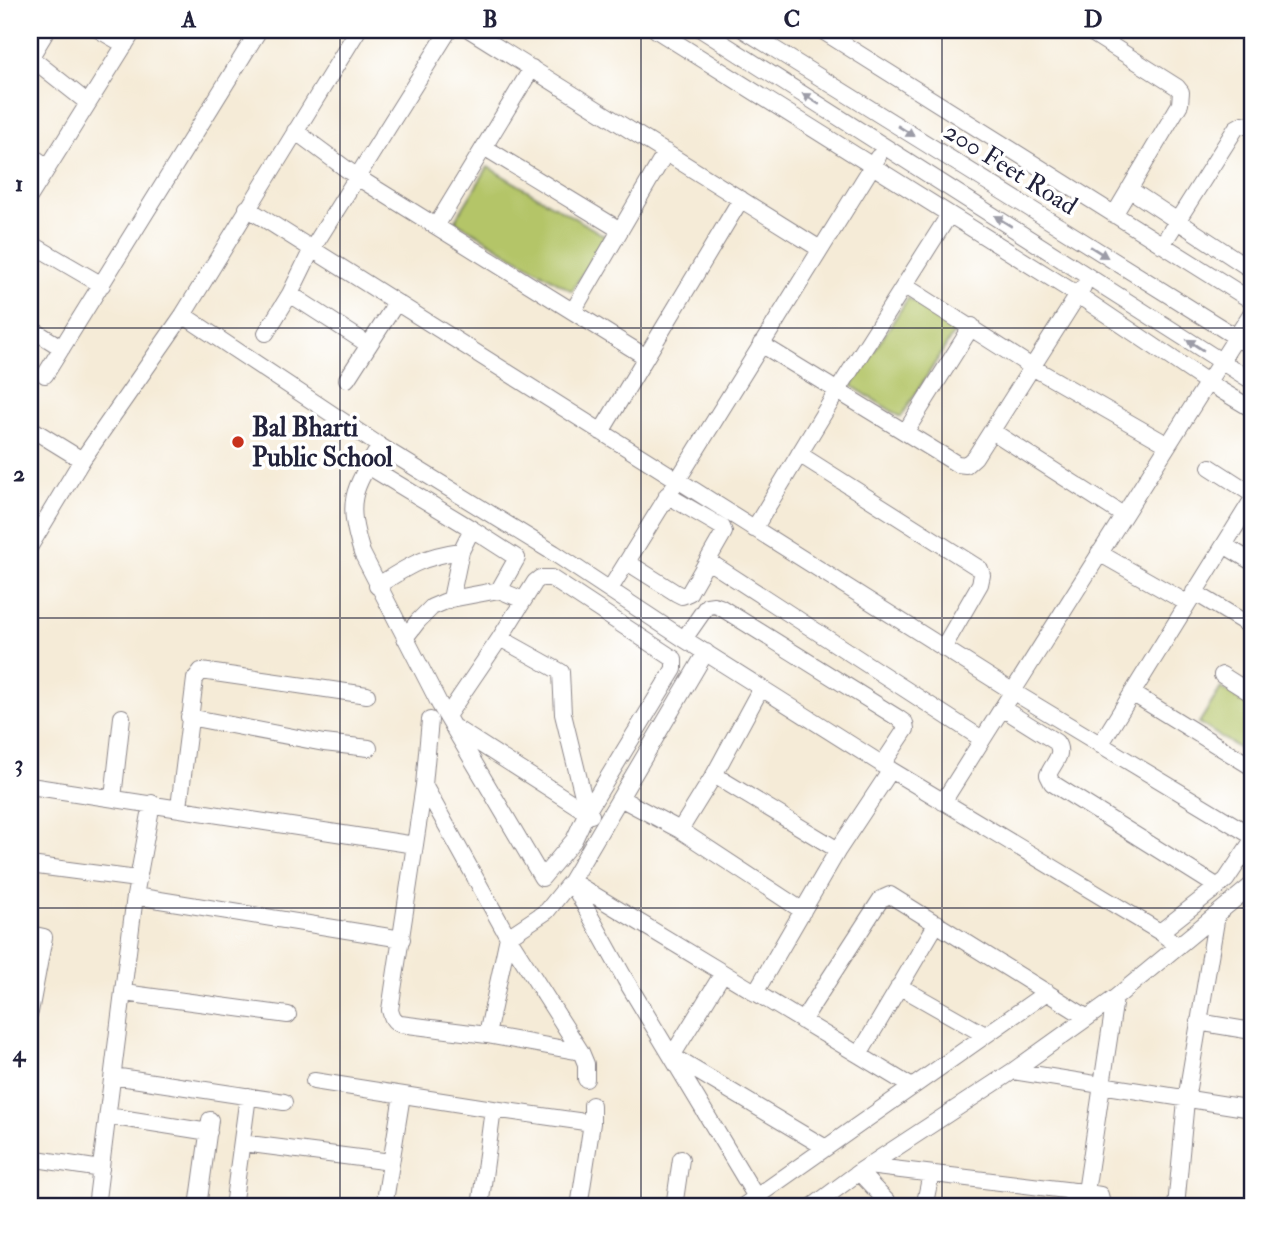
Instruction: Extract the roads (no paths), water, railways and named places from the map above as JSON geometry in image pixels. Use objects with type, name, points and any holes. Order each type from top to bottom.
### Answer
[{"type":"street","points":[[47,30],[30,57],[88,103]]},
{"type":"street","points":[[99,30],[125,45]]},
{"type":"street","points":[[30,196],[134,30]]},
{"type":"street","points":[[45,375],[259,30]]},
{"type":"street","points":[[30,546],[82,460],[183,315],[358,30]]},
{"type":"street","points":[[266,333],[290,294],[312,249],[449,30]]},
{"type":"street","points":[[470,30],[820,249]]},
{"type":"street","points":[[656,30],[1078,295],[1206,382],[1252,409]]},
{"type":"street","points":[[702,30],[1252,381]]},
{"type":"street","name":"200 Feet Road","points":[[744,30],[1252,347]]},
{"type":"street","points":[[821,30],[1252,301]]},
{"type":"street","points":[[1087,30],[1181,92],[1180,104],[1114,215]]},
{"type":"street","points":[[436,226],[532,68]]},
{"type":"street","points":[[1162,245],[1236,128],[1242,124],[1252,127]]},
{"type":"street","points":[[295,131],[357,177],[646,357]]},
{"type":"street","points":[[610,589],[886,146]]},
{"type":"street","points":[[484,147],[620,230]]},
{"type":"street","points":[[573,311],[666,152]]},
{"type":"street","points":[[30,155],[48,167]]},
{"type":"street","points":[[1129,190],[1252,270]]},
{"type":"street","points":[[601,432],[741,200]]},
{"type":"street","points":[[247,208],[943,648],[1252,836]]},
{"type":"street","points":[[754,528],[949,215]]},
{"type":"street","points":[[30,243],[102,285]]},
{"type":"street","points":[[761,344],[957,464],[966,465],[971,463],[992,431],[1090,276]]},
{"type":"street","points":[[905,286],[972,326],[1032,367],[1168,445]]},
{"type":"street","points":[[290,294],[369,345]]},
{"type":"street","points":[[347,379],[396,303]]},
{"type":"street","points":[[943,802],[1252,312]]},
{"type":"street","points":[[183,315],[380,446],[610,589],[761,688],[943,802],[1160,932],[1178,946]]},
{"type":"street","points":[[906,431],[972,326]]},
{"type":"street","points":[[30,328],[62,348]]},
{"type":"street","points":[[30,428],[82,460]]},
{"type":"street","points":[[992,431],[1123,515]]},
{"type":"street","points":[[368,466],[545,577],[551,578],[674,659],[674,669],[587,812],[574,840],[542,878],[451,722],[377,586],[362,553],[353,513],[353,497],[368,466],[380,446]]},
{"type":"street","points":[[799,454],[980,569],[980,584],[943,648]]},
{"type":"street","points":[[1210,467],[1252,494]]},
{"type":"street","points":[[627,562],[681,596],[689,593],[724,536],[722,527],[667,495]]},
{"type":"street","points":[[1100,745],[1252,500]]},
{"type":"street","points":[[451,599],[461,551],[472,529]]},
{"type":"street","points":[[1224,545],[1252,562]]},
{"type":"street","points":[[377,586],[403,569],[433,555],[461,551]]},
{"type":"street","points":[[1099,553],[1191,598],[1251,623]]},
{"type":"street","points":[[499,590],[517,558]]},
{"type":"street","points":[[708,561],[982,739]]},
{"type":"street","points":[[451,722],[523,600],[535,583],[545,577]]},
{"type":"street","points":[[405,638],[432,607],[451,599],[499,590],[523,600]]},
{"type":"street","points":[[684,639],[706,606],[720,607],[905,723],[906,729],[886,767],[755,993]]},
{"type":"street","points":[[500,638],[561,672],[563,715],[587,812]]},
{"type":"street","points":[[487,1035],[508,937],[547,911],[571,881],[706,652]]},
{"type":"street","points":[[179,807],[195,679],[201,671],[367,695]]},
{"type":"street","points":[[1222,675],[1252,694]]},
{"type":"street","points":[[680,830],[714,775],[761,688]]},
{"type":"street","points":[[1132,693],[1252,767]]},
{"type":"street","points":[[1002,708],[1060,747],[1059,756],[1048,775],[1052,783],[1218,887]]},
{"type":"street","points":[[189,717],[324,743],[369,748]]},
{"type":"street","points":[[113,798],[122,718]]},
{"type":"street","points":[[430,720],[424,785],[390,1010],[395,1021],[581,1052]]},
{"type":"street","points":[[451,722],[605,824]]},
{"type":"street","points":[[714,775],[838,850]]},
{"type":"street","points":[[424,785],[508,937],[581,1052],[586,1064],[586,1079]]},
{"type":"street","points":[[30,786],[415,845]]},
{"type":"street","points":[[620,798],[680,830],[803,911]]},
{"type":"street","points":[[96,1207],[137,879],[152,803]]},
{"type":"street","points":[[1160,932],[1218,887],[1234,870],[1252,841]]},
{"type":"street","points":[[30,865],[137,879]]},
{"type":"street","points":[[571,881],[912,1087]]},
{"type":"street","points":[[571,881],[625,979],[756,1197]]},
{"type":"street","points":[[812,1207],[863,1169],[1013,1071],[1115,998],[1252,885]]},
{"type":"street","points":[[802,1021],[885,895],[896,897],[1086,1017]]},
{"type":"street","points":[[135,896],[402,939]]},
{"type":"street","points":[[1176,1207],[1186,1100],[1217,915]]},
{"type":"street","points":[[859,1055],[937,923]]},
{"type":"street","points":[[30,934],[44,937],[30,1012]]},
{"type":"street","points":[[672,1056],[723,973]]},
{"type":"street","points":[[900,986],[985,1035]]},
{"type":"street","points":[[742,1207],[1047,992]]},
{"type":"street","points":[[124,993],[288,1015]]},
{"type":"street","points":[[1077,1197],[1102,1084],[1115,998]]},
{"type":"street","points":[[1198,1022],[1252,1031]]},
{"type":"street","points":[[672,1056],[827,1148]]},
{"type":"street","points":[[1013,1071],[1252,1109]]},
{"type":"street","points":[[113,1076],[284,1102]]},
{"type":"street","points":[[314,1081],[592,1123]]},
{"type":"street","points":[[384,1207],[402,1095]]},
{"type":"street","points":[[233,1207],[248,1096]]},
{"type":"street","points":[[579,1207],[592,1123],[592,1105]]},
{"type":"street","points":[[480,1207],[494,1110]]},
{"type":"street","points":[[108,1116],[210,1126],[198,1207]]},
{"type":"street","points":[[242,1143],[391,1162]]},
{"type":"street","points":[[30,1157],[101,1169]]},
{"type":"street","points":[[674,1207],[681,1159]]},
{"type":"street","points":[[863,1169],[931,1174],[1077,1197],[1100,1195],[1103,1207]]},
{"type":"street","points":[[863,1169],[892,1207]]},
{"type":"street","points":[[924,1207],[931,1174]]},
{"type":"place","name":"Bal Bharti Public School","points":[[238,442]]}]
